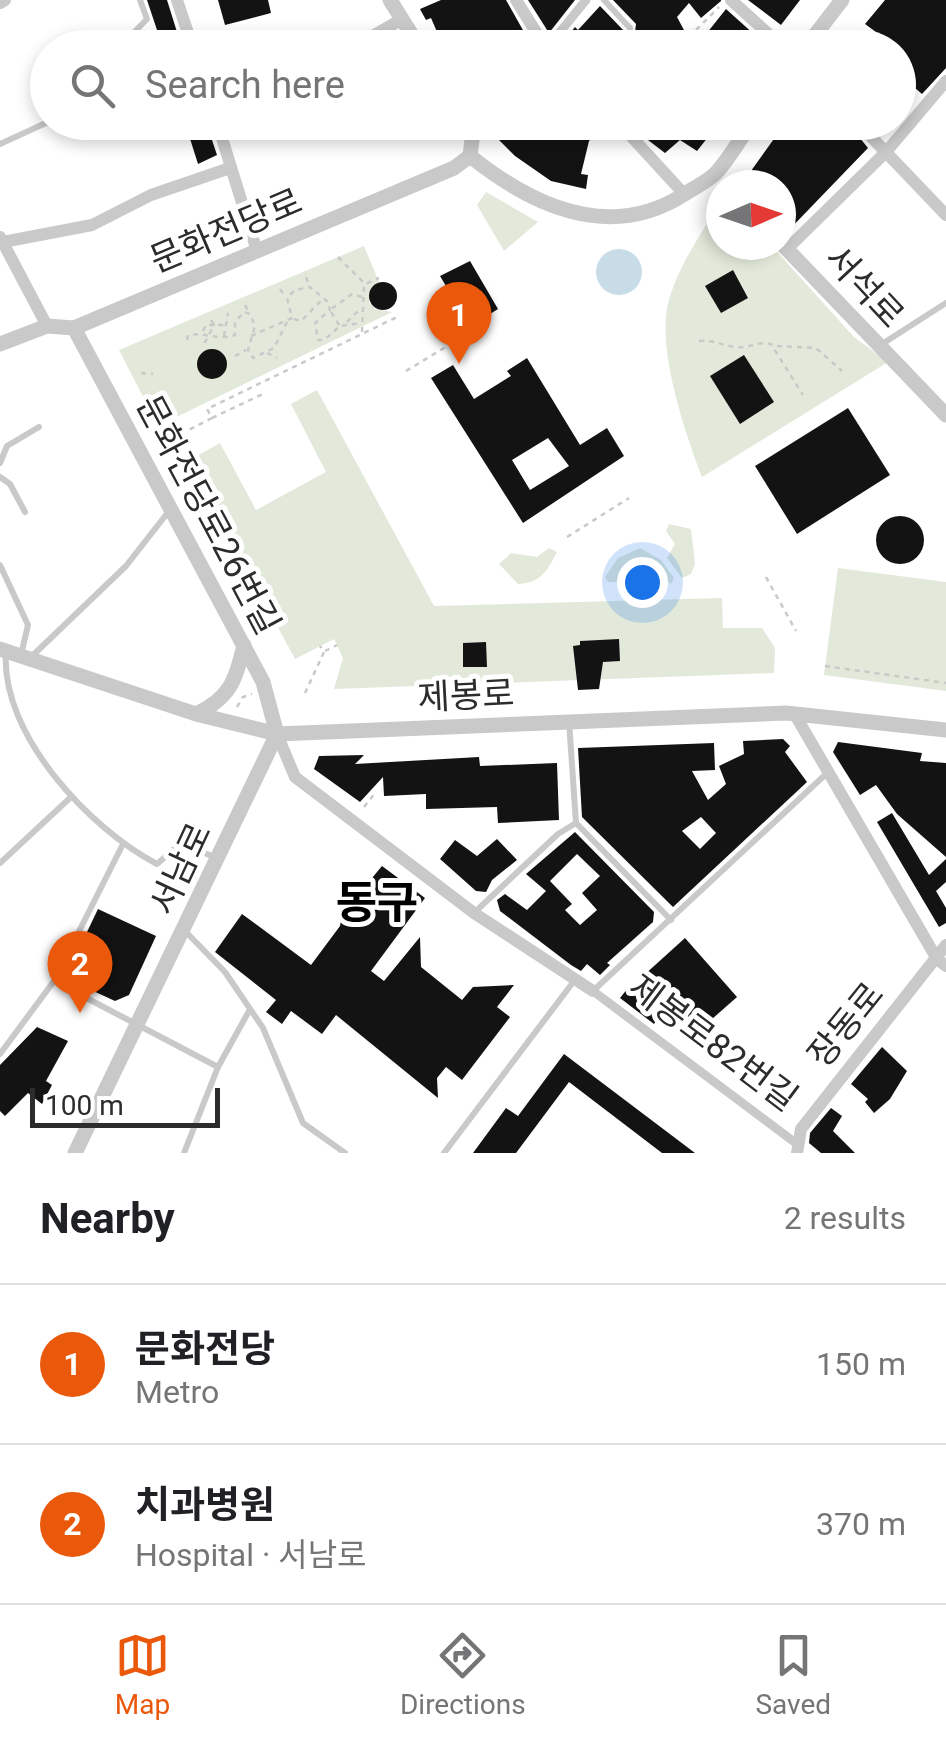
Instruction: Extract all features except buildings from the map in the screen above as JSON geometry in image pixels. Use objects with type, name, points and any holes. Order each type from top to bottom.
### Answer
[{"type":"street","points":[[177,0],[187,30]]},
{"type":"street","points":[[390,0],[409,30]]},
{"type":"street","points":[[516,0],[535,30]]},
{"type":"street","points":[[561,30],[586,0]]},
{"type":"street","points":[[729,0],[763,30]]},
{"type":"street","points":[[819,30],[842,0]]},
{"type":"street","points":[[383,30],[402,19]]},
{"type":"street","points":[[916,116],[946,81]]},
{"type":"street","points":[[222,140],[256,251]]},
{"type":"street","points":[[472,140],[470,156],[534,199],[573,213],[622,216],[660,207],[706,185]]},
{"type":"street","points":[[634,140],[684,194]]},
{"type":"street","points":[[726,170],[742,140]]},
{"type":"street","points":[[874,140],[946,214]]},
{"type":"street","points":[[796,235],[896,140]]},
{"type":"street","name":"문화전당로","points":[[0,344],[47,326],[74,328],[454,168],[470,156]]},
{"type":"street","points":[[47,326],[1,241],[92,225],[129,205],[230,168]]},
{"type":"street","name":"서석로","points":[[796,259],[946,415]]},
{"type":"street","name":"문화전당로26번길","points":[[74,328],[244,645],[271,700],[276,734]]},
{"type":"street","points":[[196,714],[214,706],[233,688],[244,645]]},
{"type":"street","name":"제봉로","points":[[14,654],[196,714],[276,734],[794,713],[946,730]]},
{"type":"street","points":[[794,713],[826,774],[941,963]]},
{"type":"street","name":"서남로","points":[[75,1153],[185,932],[276,734]]},
{"type":"street","name":"제봉로82번길","points":[[276,734],[295,777],[474,913],[593,991],[800,1150]]},
{"type":"street","name":"장동로","points":[[800,1150],[800,1129],[941,963],[946,945]]},
{"type":"lane","points":[[137,30],[147,20],[140,0]]},
{"type":"lane","points":[[604,0],[630,28]]},
{"type":"lane","points":[[0,144],[30,130]]},
{"type":"lane","points":[[878,347],[946,303]]},
{"type":"lane","points":[[0,464],[8,446],[39,427]]},
{"type":"lane","points":[[0,477],[10,484],[24,512]]},
{"type":"lane","points":[[14,654],[126,566],[170,510]]},
{"type":"lane","points":[[0,564],[28,625],[1,676],[22,729],[70,798],[122,846],[157,864],[180,843],[220,859]]},
{"type":"lane","points":[[569,721],[576,823],[671,920]]},
{"type":"lane","name":"제봉로82번길","points":[[593,991],[826,774]]},
{"type":"lane","points":[[2,859],[70,798]]},
{"type":"lane","points":[[474,913],[558,834],[576,823]]},
{"type":"lane","points":[[0,1054],[54,981],[122,846]]},
{"type":"lane","points":[[185,932],[225,972],[263,1028],[304,1124],[344,1153]]},
{"type":"lane","points":[[54,981],[218,1067]]},
{"type":"lane","points":[[444,1153],[574,981]]},
{"type":"lane","points":[[184,1153],[218,1067],[249,1010]]},
{"type":"path","points":[[697,30],[729,0]]},
{"type":"path","points":[[338,257],[364,284]]},
{"type":"path","points":[[306,277],[340,326]]},
{"type":"path","points":[[364,284],[379,278]]},
{"type":"path","points":[[363,333],[360,323],[364,284]]},
{"type":"path","points":[[287,298],[295,290],[310,288]]},
{"type":"path","points":[[245,305],[255,326],[248,350],[253,358],[274,348],[290,319],[287,298],[280,289]]},
{"type":"path","points":[[360,323],[340,326],[324,340],[318,340],[316,323],[352,294],[362,297]]},
{"type":"path","points":[[251,336],[290,319],[301,321],[323,299]]},
{"type":"path","points":[[346,325],[361,310]]},
{"type":"path","points":[[224,339],[228,312]]},
{"type":"path","points":[[187,335],[203,333],[224,339],[236,335],[234,322],[244,312],[250,314]]},
{"type":"path","points":[[212,418],[207,409],[397,317]]},
{"type":"path","points":[[203,346],[214,325],[212,320]]},
{"type":"path","points":[[203,333],[206,325],[225,326]]},
{"type":"path","points":[[700,341],[716,340],[739,348],[758,342],[775,347],[816,348],[842,371]]},
{"type":"path","points":[[406,371],[449,346]]},
{"type":"path","points":[[775,347],[803,395]]},
{"type":"path","points":[[235,356],[248,350]]},
{"type":"path","points":[[266,352],[276,358]]},
{"type":"path","points":[[141,373],[153,374]]},
{"type":"path","points":[[162,442],[264,394]]},
{"type":"path","points":[[567,537],[629,498]]},
{"type":"path","points":[[766,578],[796,631]]},
{"type":"path","points":[[305,693],[324,652],[336,645]]},
{"type":"path","points":[[320,646],[324,652]]},
{"type":"path","points":[[825,666],[946,683]]},
{"type":"path","points":[[237,707],[243,697],[253,694]]},
{"type":"path","points":[[364,806],[375,792]]},
{"type":"green space","points":[[486,192],[538,222],[504,251],[477,205]]},
{"type":"green space","points":[[706,225],[706,260],[785,260],[854,337],[888,362],[702,477],[674,391],[666,344],[668,304]]},
{"type":"green space","points":[[364,246],[379,282],[369,292],[369,302],[375,309],[392,312],[158,426],[119,350]]},
{"type":"green space","points":[[317,390],[434,606],[722,598],[723,628],[762,628],[775,648],[774,673],[334,689],[343,658],[334,639],[295,659],[188,461],[220,443],[256,510],[326,472],[291,404]]},
{"type":"green space","points":[[669,524],[691,529],[695,564],[691,574],[682,578],[667,558],[675,544],[666,531]]},
{"type":"green space","points":[[549,548],[557,552],[546,570],[532,581],[518,584],[499,564],[511,553],[537,557]]},
{"type":"green space","points":[[640,548],[661,560],[674,578],[671,584],[640,564],[630,566],[618,582],[608,582],[605,577],[618,558]]},
{"type":"green space","points":[[838,568],[946,582],[946,691],[824,675]]},
{"type":"water","points":[[619,249],[635,256],[642,272],[635,288],[619,295],[603,288],[596,272],[603,256]]},
{"type":"place","name":"문화전당","points":[[459,364]]},
{"type":"place","name":"치과병원","points":[[80,1013]]},
{"type":"district","name":"동구","points":[[377,902]]}]
